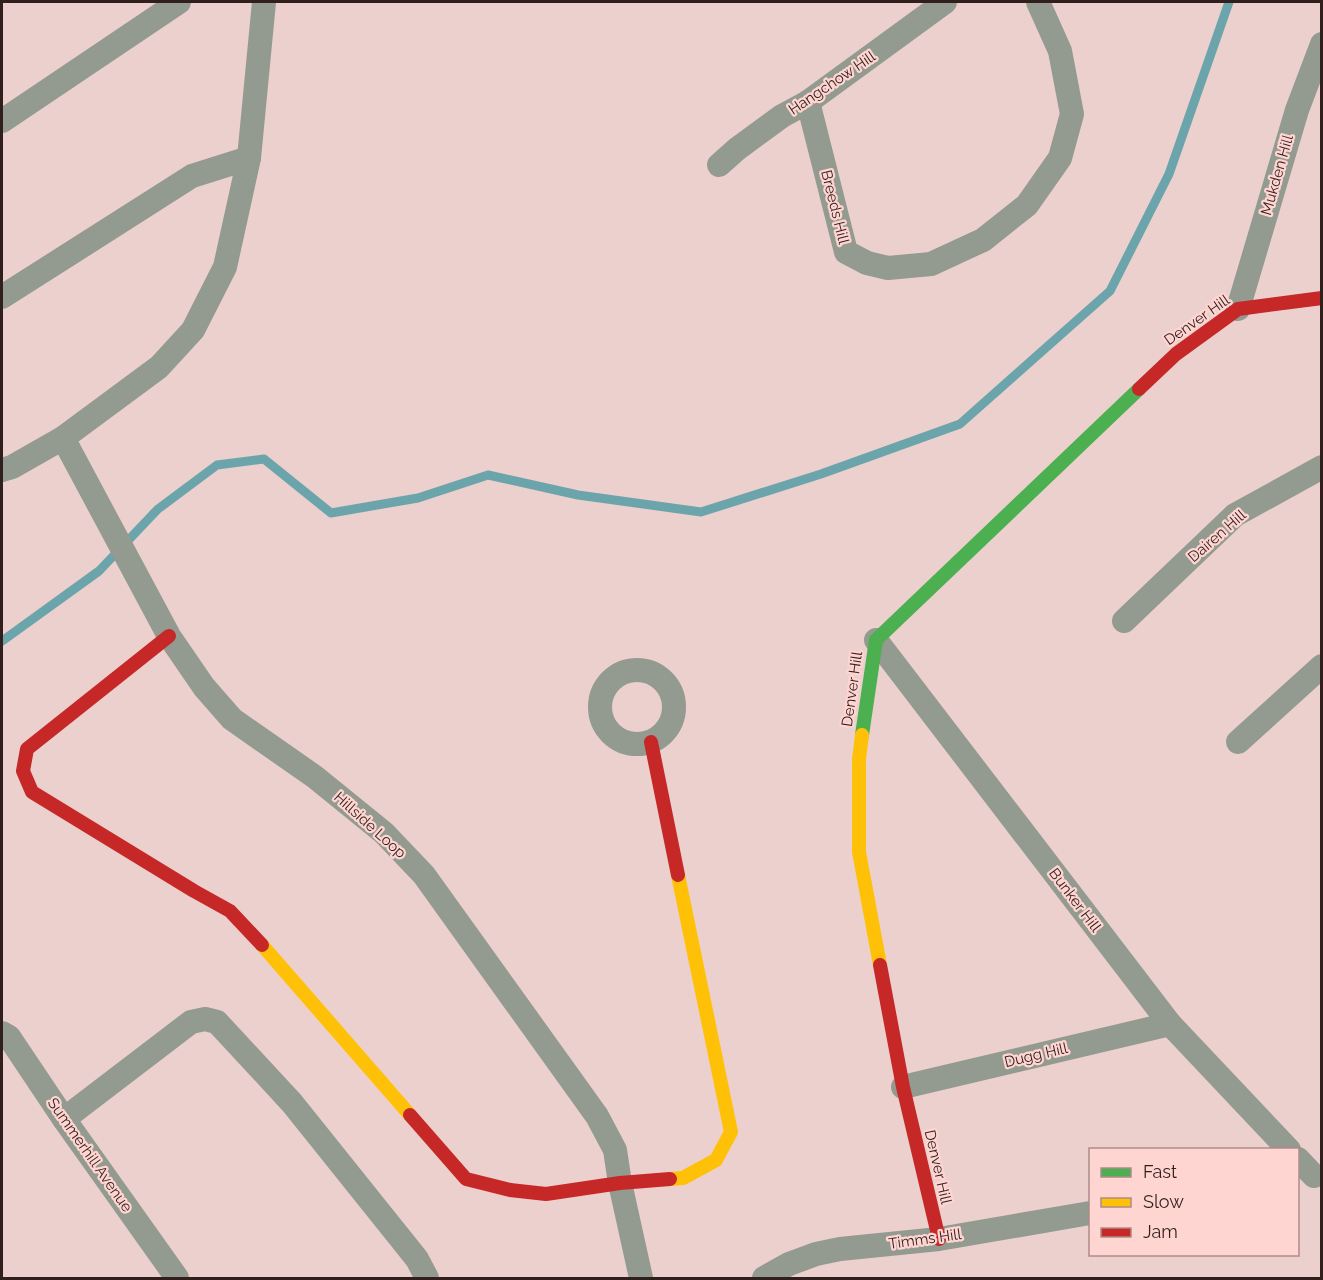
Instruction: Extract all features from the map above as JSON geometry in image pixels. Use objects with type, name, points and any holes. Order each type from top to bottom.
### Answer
[{"type":"street","points":[[2,121],[179,2]]},
{"type":"street","points":[[2,470],[12,467],[63,438],[159,367],[193,330],[225,267],[249,158],[264,2]]},
{"type":"street","name":"Hangchow Hill","points":[[719,165],[782,116],[808,102],[945,2]]},
{"type":"street","name":"Breeds Hill","points":[[808,102],[846,252],[867,263],[888,267],[931,264],[983,240],[1027,205],[1060,158],[1072,114],[1060,51],[1038,2]]},
{"type":"street","name":"Mukden Hill","points":[[1238,309],[1297,110],[1322,44]]},
{"type":"street","points":[[2,297],[192,176],[249,158]]},
{"type":"street","name":"Denver Hill","points":[[939,1239],[903,1087],[859,852],[859,759],[876,640],[1176,354],[1238,309],[1322,298]]},
{"type":"street","name":"Hillside Loop","points":[[63,438],[169,636],[204,687],[232,719],[315,777],[384,833],[424,875],[597,1116],[615,1150],[641,1278]]},
{"type":"street","name":"Dairen Hill","points":[[1124,621],[1235,515],[1322,467]]},
{"type":"street","points":[[169,636],[27,749],[23,771],[32,792],[230,911],[268,951],[466,1179],[510,1190],[546,1194],[620,1183],[683,1178],[716,1160],[731,1132],[651,742]]},
{"type":"street","name":"Bunker Hill","points":[[876,640],[1170,1024],[1288,1148]]},
{"type":"street","points":[[1238,742],[1322,666]]},
{"type":"street","points":[[64,1119],[190,1022],[205,1019],[217,1022],[291,1103],[417,1259],[427,1278]]},
{"type":"street","name":"Dugg Hill","points":[[903,1087],[1170,1024]]},
{"type":"street","name":"Summerhill Avenue","points":[[2,1033],[9,1037],[177,1278]]},
{"type":"street","name":"Timms Hill","points":[[764,1278],[789,1264],[816,1254],[840,1249],[939,1239],[1089,1213]]},
{"type":"waterway","points":[[2,641],[99,571],[158,509],[217,465],[264,459],[331,513],[418,498],[488,475],[578,495],[701,512],[821,474],[960,424],[1110,291],[1169,174],[1229,2]]},
{"type":"traffic: fast","points":[[862,735],[876,640],[1139,389]]},
{"type":"traffic: slow","points":[[862,735],[859,759],[859,852],[880,965]]},
{"type":"traffic: slow","points":[[670,1179],[683,1178],[716,1160],[731,1132],[678,875]]},
{"type":"traffic: slow","points":[[262,945],[410,1115]]},
{"type":"traffic: jam","points":[[1139,389],[1176,354],[1238,309],[1322,298]]},
{"type":"traffic: jam","points":[[169,636],[27,749],[23,771],[32,792],[230,911],[262,945]]},
{"type":"traffic: jam","points":[[651,742],[678,875]]},
{"type":"traffic: jam","points":[[880,965],[903,1087],[939,1239]]},
{"type":"traffic: jam","points":[[410,1115],[466,1179],[510,1190],[546,1194],[620,1183],[670,1179]]}]
